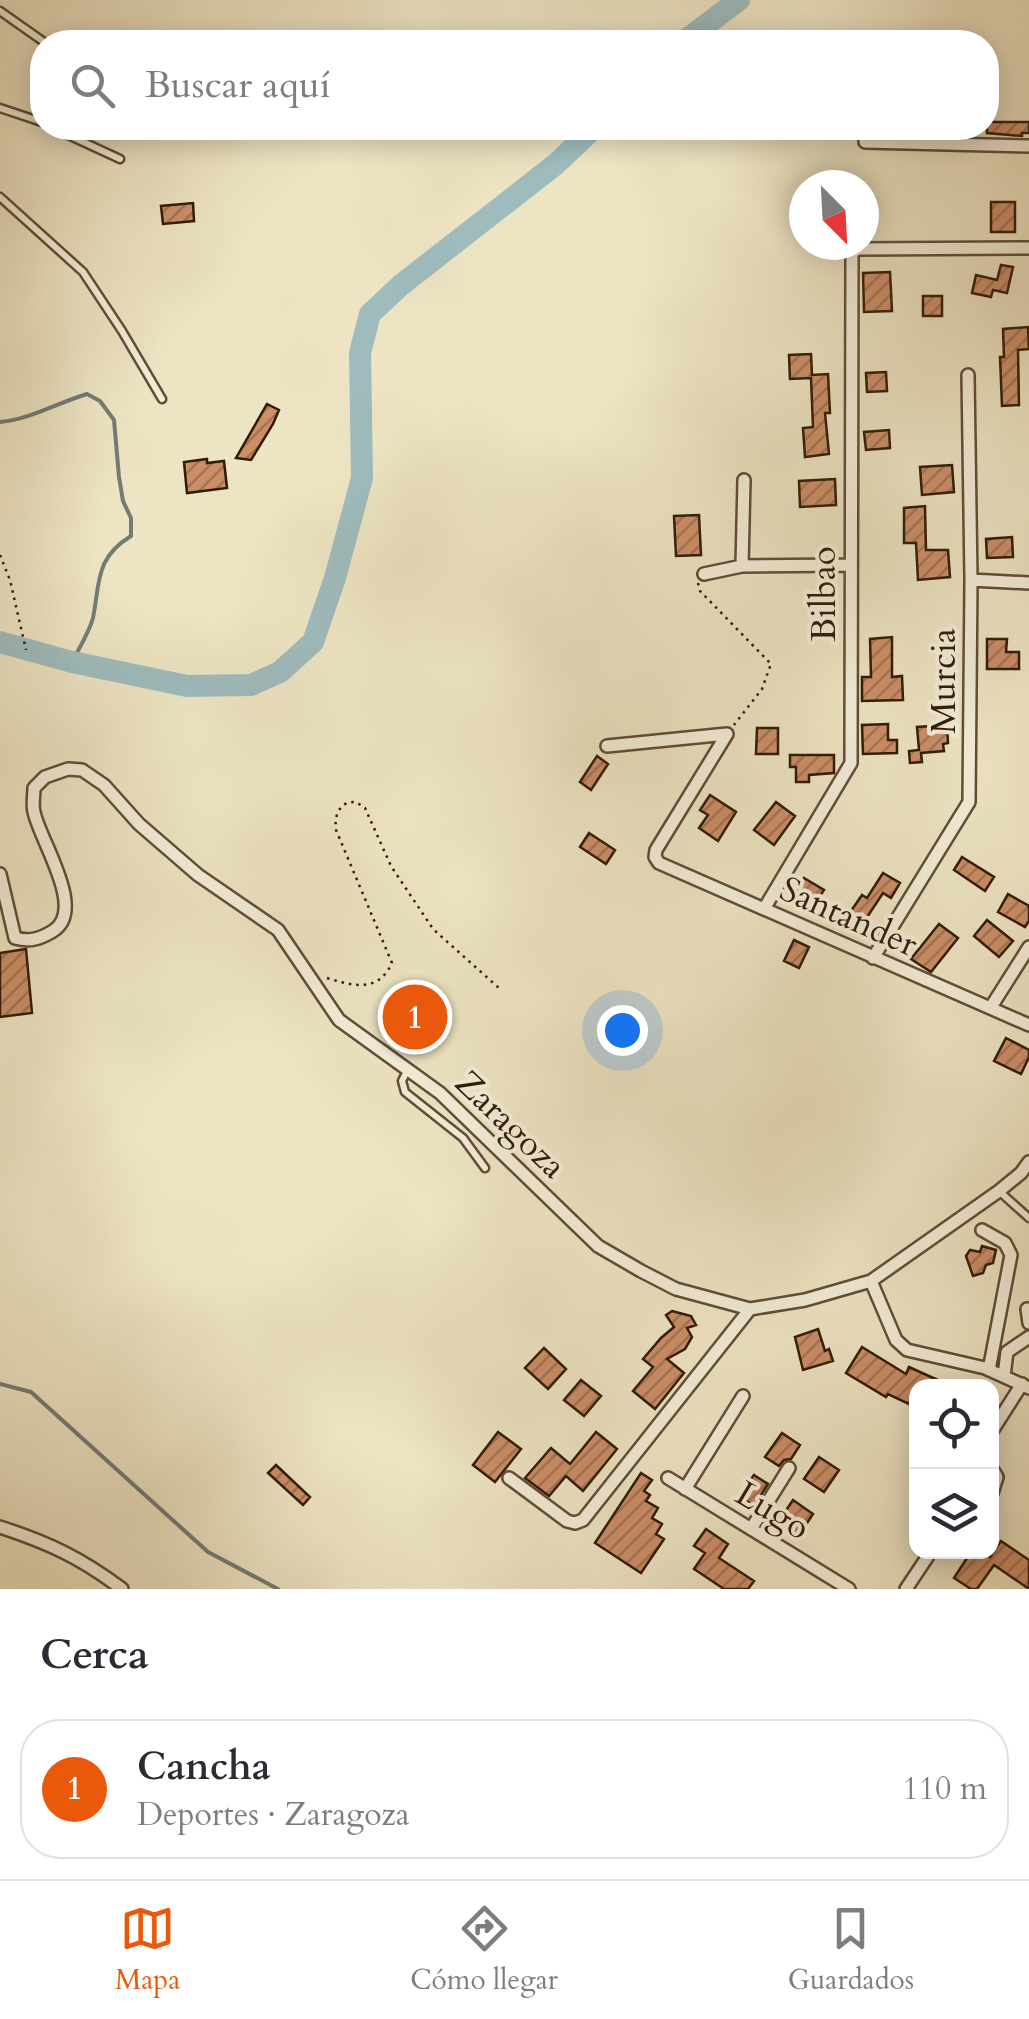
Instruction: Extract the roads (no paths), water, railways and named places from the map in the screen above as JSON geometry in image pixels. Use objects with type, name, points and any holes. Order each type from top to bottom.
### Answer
[{"type":"street","points":[[865,142],[1029,146]]},
{"type":"street","name":"Bilbao","points":[[764,909],[850,763],[854,250],[1029,248]]},
{"type":"street","name":"Murcia","points":[[873,958],[970,802],[968,376]]},
{"type":"street","points":[[742,566],[744,480]]},
{"type":"street","points":[[704,574],[742,566],[850,564]]},
{"type":"street","points":[[971,580],[1029,583]]},
{"type":"street","name":"Santander","points":[[607,746],[728,734],[656,850],[659,863],[1029,1025]]},
{"type":"street","name":"Zaragoza","points":[[0,874],[16,938],[28,942],[60,927],[64,920],[62,886],[33,811],[34,788],[46,777],[68,769],[82,770],[104,785],[139,824],[198,875],[278,930],[339,1020],[440,1093],[598,1246],[676,1289],[750,1309],[805,1300],[871,1282],[999,1192],[1029,1162]]},
{"type":"street","points":[[991,1007],[1029,946]]},
{"type":"street","points":[[982,1230],[1005,1243],[1011,1254],[988,1370]]},
{"type":"street","points":[[871,1282],[900,1345],[907,1350],[988,1370],[1025,1386],[999,1421]]},
{"type":"street","points":[[509,1478],[566,1521],[583,1520],[750,1309]]},
{"type":"street","points":[[1027,1309],[1029,1323]]},
{"type":"street","points":[[1004,1376],[1006,1352],[1029,1337]]},
{"type":"street","points":[[686,1489],[743,1396]]},
{"type":"street","points":[[751,1529],[789,1468]]},
{"type":"street","name":"Lugo","points":[[668,1478],[850,1589]]},
{"type":"street","points":[[0,1527],[45,1542],[93,1567],[122,1589]]},
{"type":"street","points":[[906,1589],[926,1559]]},
{"type":"lane","points":[[0,11],[30,32]]},
{"type":"lane","points":[[0,108],[30,118]]},
{"type":"lane","points":[[80,140],[120,158]]},
{"type":"lane","points":[[0,198],[84,272],[162,399]]},
{"type":"lane","points":[[408,1069],[402,1081],[405,1092],[463,1138],[485,1168]]},
{"type":"lane","points":[[999,1192],[1029,1218]]},
{"type":"waterway","points":[[699,30],[739,0]]},
{"type":"waterway","points":[[0,642],[187,686],[251,685],[280,672],[313,642],[362,478],[360,353],[370,314],[581,140]]},
{"type":"waterway","points":[[0,422],[87,394],[100,401],[114,420],[119,477],[131,518],[131,536],[105,562],[93,618],[72,662]]},
{"type":"waterway","points":[[0,1384],[31,1392],[208,1552],[278,1589]]},
{"type":"place","name":"Cancha","points":[[415,1017]]}]
